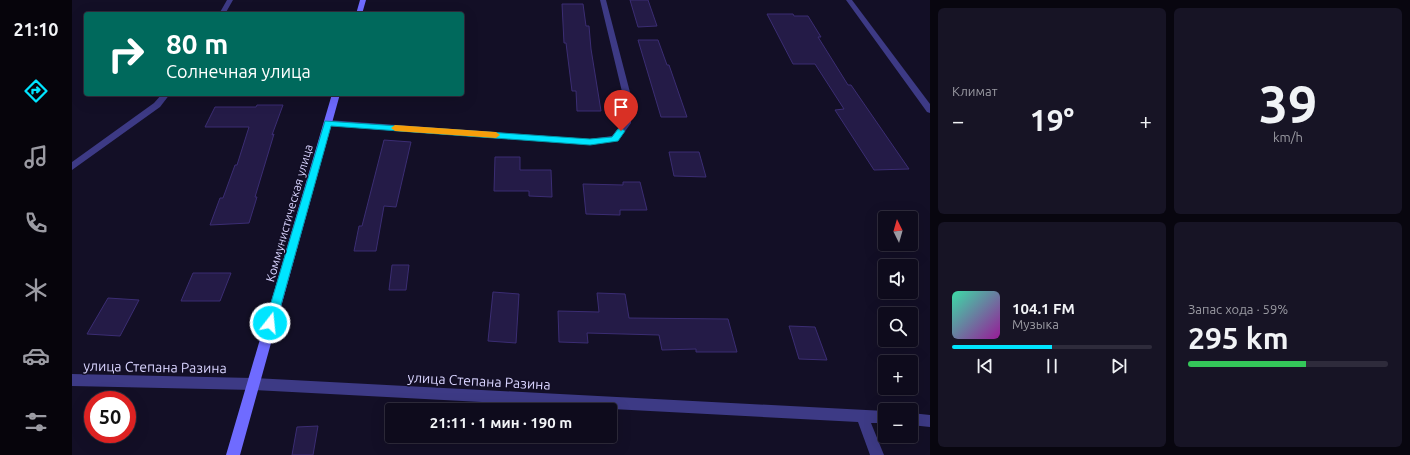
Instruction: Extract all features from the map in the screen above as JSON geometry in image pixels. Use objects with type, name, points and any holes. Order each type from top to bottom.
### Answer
[{"type":"main road","points":[[360,12],[363,0]]},
{"type":"main road","name":"Коммунистическая улица","points":[[232,455],[335,96]]},
{"type":"street","points":[[223,12],[230,0]]},
{"type":"street","points":[[328,123],[590,142],[615,139],[627,123],[628,100],[603,0]]},
{"type":"street","points":[[848,0],[930,110]]},
{"type":"street","points":[[72,168],[157,105],[164,96]]},
{"type":"street","name":"улица Степана Разина","points":[[72,380],[253,384],[878,416]]},
{"type":"street","points":[[862,415],[877,455]]},
{"type":"street","points":[[918,420],[930,421]]},
{"type":"building","points":[[630,0],[648,0],[657,26],[638,27]]},
{"type":"building","points":[[562,4],[583,4],[586,26],[589,26],[591,49],[601,111],[577,111],[576,91],[572,91],[566,43],[564,43]]},
{"type":"building","points":[[767,14],[793,14],[794,16],[808,16],[821,37],[818,37],[848,85],[851,85],[909,169],[874,170],[835,110],[844,109],[815,64],[793,64]]},
{"type":"building","points":[[638,40],[658,40],[667,65],[669,65],[687,117],[661,117]]},
{"type":"building","points":[[257,105],[283,105],[272,135],[274,134],[255,197],[257,197],[249,223],[210,225],[220,198],[223,198],[235,165],[237,165],[249,127],[205,127],[215,107],[256,107]]},
{"type":"building","points":[[384,140],[411,142],[396,207],[384,206],[376,251],[354,251],[359,226],[362,226]]},
{"type":"building","points":[[669,152],[699,152],[706,177],[674,176]]},
{"type":"building","points":[[495,157],[520,157],[520,170],[551,170],[552,197],[529,196],[529,191],[494,191]]},
{"type":"building","points":[[623,182],[640,182],[647,210],[620,210],[620,215],[586,214],[583,184],[623,185]]},
{"type":"building","points":[[392,265],[409,265],[406,290],[389,290]]},
{"type":"building","points":[[193,273],[231,273],[220,301],[181,301]]},
{"type":"building","points":[[493,292],[519,294],[516,343],[488,341]]},
{"type":"building","points":[[597,293],[625,294],[629,318],[728,319],[737,352],[696,352],[696,349],[662,350],[659,335],[587,333],[588,343],[559,342],[558,311],[599,312]]},
{"type":"building","points":[[108,298],[139,300],[120,336],[87,334]]},
{"type":"building","points":[[789,326],[815,327],[827,360],[799,359]]},
{"type":"building","points":[[318,426],[313,455],[292,455],[297,427]]},
{"type":"slow traffic","points":[[395,128],[496,135]]},
{"type":"route","points":[[270,323],[328,123],[590,142],[615,139],[621,131]]}]
